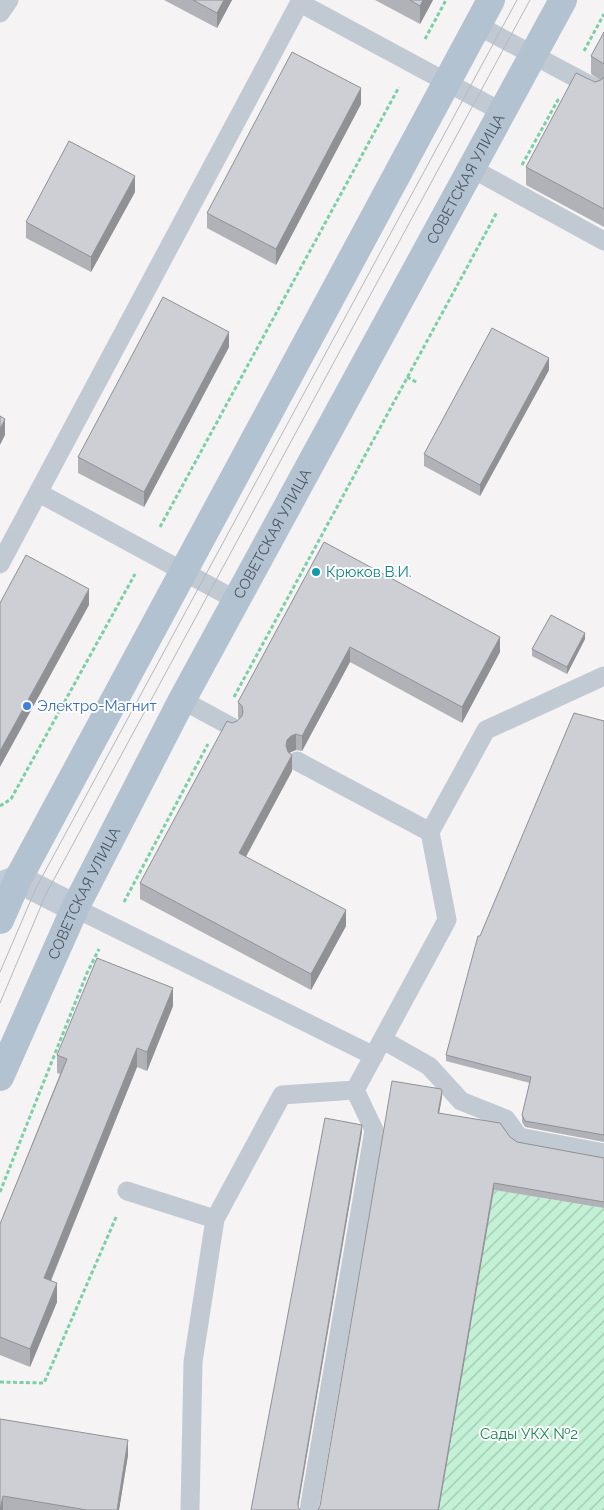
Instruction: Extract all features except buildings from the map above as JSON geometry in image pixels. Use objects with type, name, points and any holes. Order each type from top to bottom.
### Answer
[{"type":"main road","points":[[0,920],[9,883],[182,571],[491,0]]},
{"type":"main road","name":"СОВЕТСКАЯ УЛИЦА","points":[[0,1076],[75,908],[182,700],[563,0]]},
{"type":"main road","points":[[9,883],[75,908]]},
{"type":"lane","points":[[0,14],[9,0]]},
{"type":"lane","points":[[0,564],[301,2],[502,112]]},
{"type":"lane","points":[[477,25],[595,88]]},
{"type":"lane","points":[[471,168],[604,241]]},
{"type":"lane","points":[[39,493],[236,600]]},
{"type":"lane","points":[[355,1090],[447,920],[430,832],[486,730],[604,676]]},
{"type":"lane","points":[[182,700],[226,724]]},
{"type":"lane","points":[[297,761],[430,832]]},
{"type":"lane","points":[[75,908],[378,1048],[429,1066],[461,1100],[506,1119],[519,1137],[604,1152]]},
{"type":"lane","points":[[190,1510],[193,1362],[216,1219],[282,1095],[355,1090]]},
{"type":"lane","points":[[309,1510],[374,1130],[355,1090]]},
{"type":"lane","points":[[127,1191],[216,1219]]},
{"type":"path","points":[[0,806],[11,799],[446,0]]},
{"type":"path","points":[[0,1192],[87,973],[111,926],[226,724],[407,377],[604,14]]},
{"type":"path","points":[[407,377],[418,383]]},
{"type":"path","points":[[0,1382],[44,1383],[127,1191]]},
{"type":"green space","name":"Сады УКХ №2","points":[[494,1190],[604,1208],[604,1510],[439,1510]]},
{"type":"tram line","points":[[0,972],[36,888],[517,0]]},
{"type":"tram line","points":[[0,1003],[46,894],[530,0]]},
{"type":"place","name":"Крюков В.И.","points":[[316,572]]},
{"type":"place","name":"Электро-Магнит","points":[[27,706]]}]
